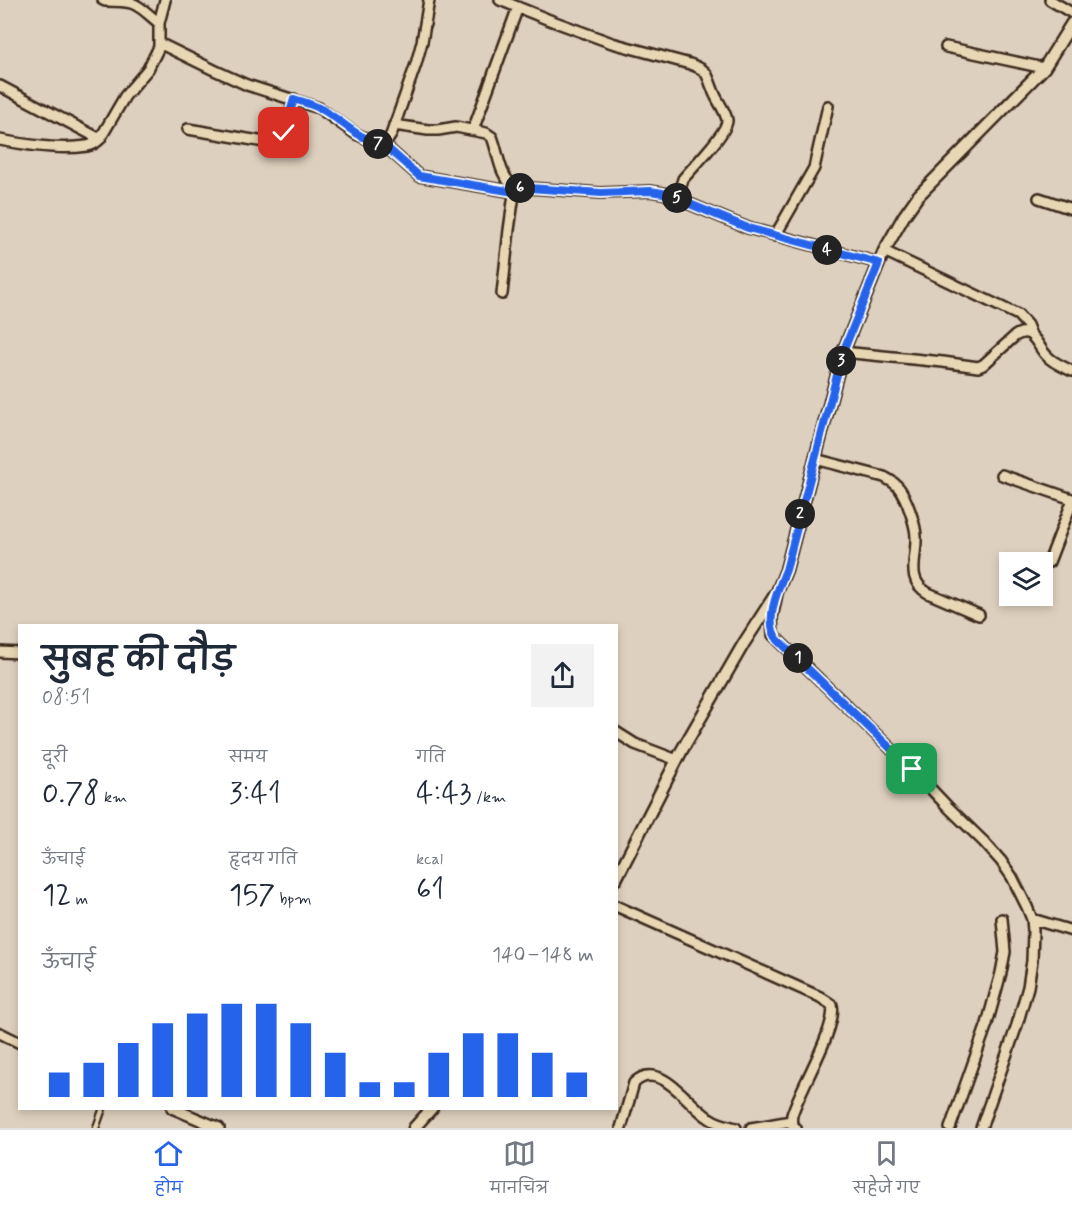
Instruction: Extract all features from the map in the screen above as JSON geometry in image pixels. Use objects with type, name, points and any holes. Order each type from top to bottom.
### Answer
[{"type":"street","points":[[102,0],[137,4],[159,23]]},
{"type":"street","points":[[0,140],[51,147],[95,144],[125,96],[148,69],[159,47],[159,23],[165,0]]},
{"type":"street","points":[[383,144],[387,141],[394,125],[416,63],[429,0]]},
{"type":"street","points":[[500,0],[612,43],[690,64],[706,71],[715,97],[725,112],[727,124],[721,135],[683,179],[679,198]]},
{"type":"street","points":[[1050,0],[1072,13]]},
{"type":"street","points":[[472,130],[518,7]]},
{"type":"street","points":[[618,875],[677,760],[744,643],[777,592],[786,570],[843,352],[884,250],[918,196],[1044,68],[1072,23]]},
{"type":"street","points":[[159,47],[168,46],[247,85],[319,108],[356,134],[383,144],[419,176],[515,190],[663,193],[748,228],[879,263]]},
{"type":"street","points":[[946,47],[1044,68]]},
{"type":"street","points":[[0,86],[100,139]]},
{"type":"street","points":[[188,129],[275,143],[284,133],[294,99]]},
{"type":"street","points":[[776,236],[814,168],[828,106]]},
{"type":"street","points":[[394,125],[428,130],[456,127],[486,133],[492,137],[504,174],[508,183],[515,190]]},
{"type":"street","points":[[502,294],[515,190]]},
{"type":"street","points":[[1039,198],[1072,209]]},
{"type":"street","points":[[884,250],[1018,315],[1047,357],[1072,371]]},
{"type":"street","points":[[843,352],[978,367],[1019,333],[1031,335]]},
{"type":"street","points":[[815,459],[892,481],[903,494],[916,531],[914,562],[916,580],[921,589],[980,615]]},
{"type":"street","points":[[1002,475],[1072,500],[1053,552]]},
{"type":"street","points":[[777,592],[772,618],[773,635],[984,842],[1012,877],[1032,919],[1032,961],[1028,987],[981,1128]]},
{"type":"street","points":[[0,652],[18,653]]},
{"type":"street","points":[[618,733],[635,744],[677,760]]},
{"type":"street","points":[[618,907],[820,997],[832,1005],[833,1015],[828,1032],[794,1109],[794,1125],[751,1128]]},
{"type":"street","points":[[950,1128],[1001,974],[1005,952],[1002,919]]},
{"type":"street","points":[[1032,919],[1072,931]]},
{"type":"street","points":[[0,1033],[18,1042]]},
{"type":"street","points":[[621,1128],[634,1083],[639,1078],[654,1076],[666,1082],[710,1119],[736,1128]]},
{"type":"street","points":[[177,1110],[219,1128]]},
{"type":"street","points":[[414,1128],[430,1110]]},
{"type":"lane","points":[[96,1128],[102,1110]]},
{"type":"route","points":[[284,133],[294,99],[319,108],[356,134],[383,144],[419,176],[514,192],[515,187],[601,193],[650,191],[663,193],[748,228],[879,263],[843,352],[786,570],[777,592],[772,627],[773,635],[912,769]]}]
